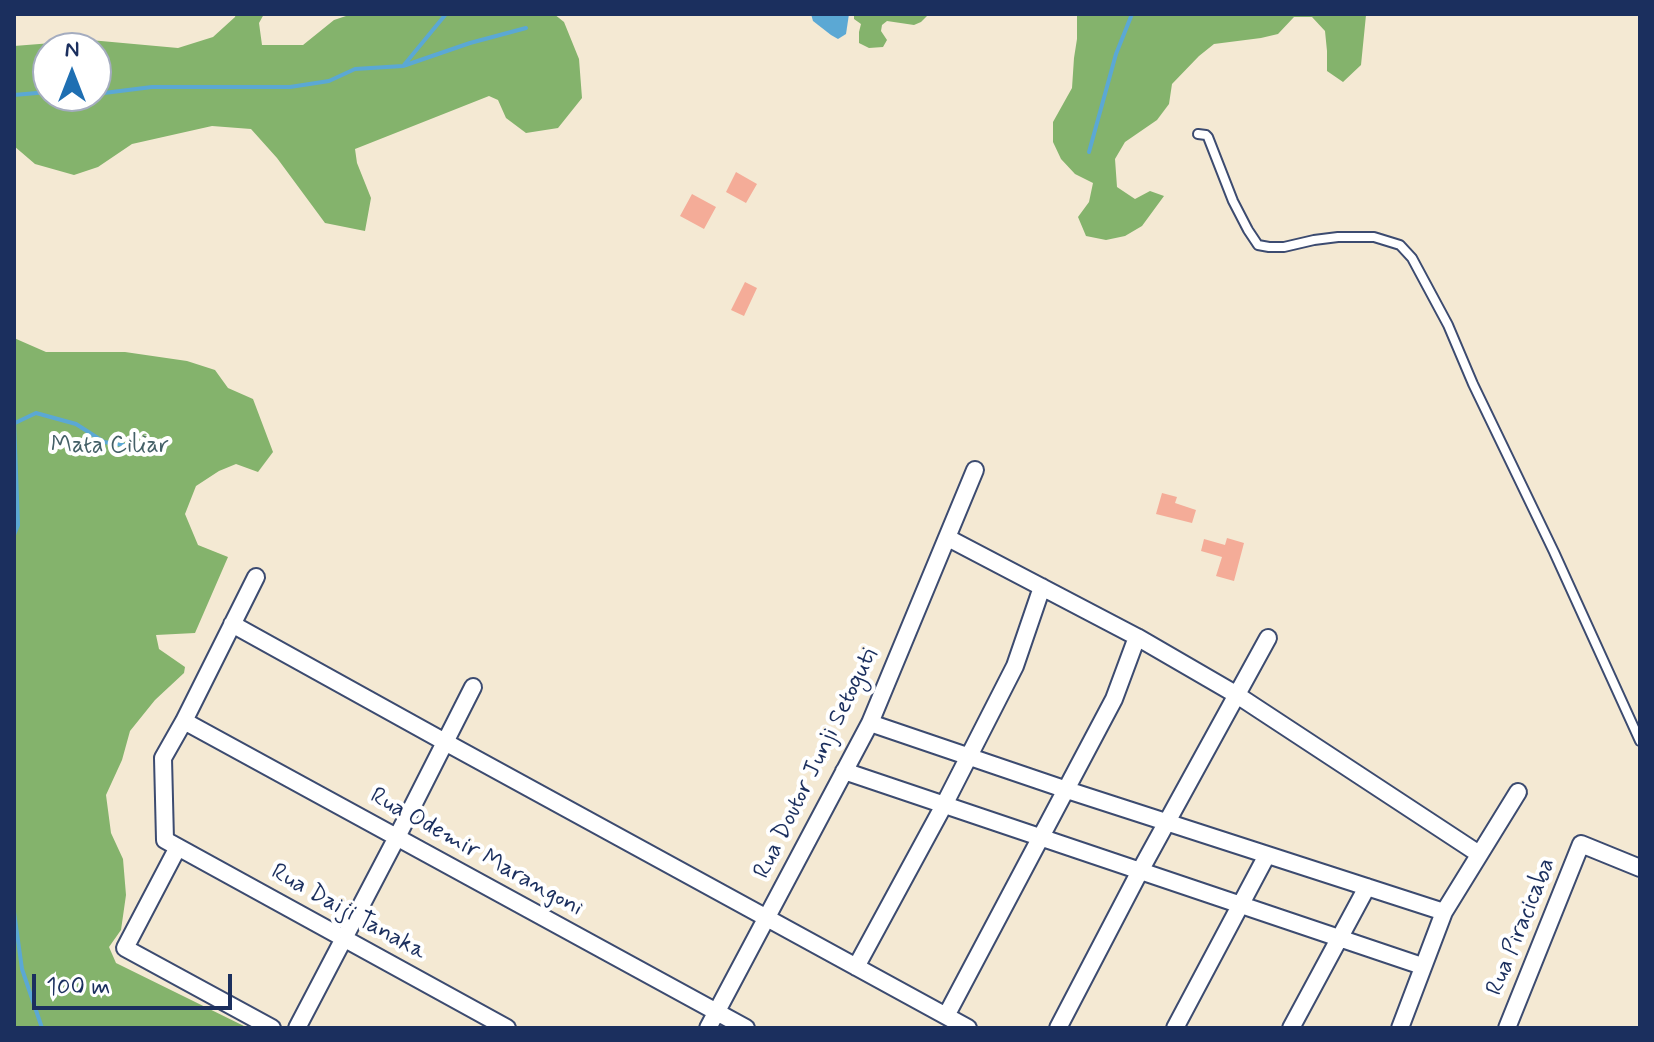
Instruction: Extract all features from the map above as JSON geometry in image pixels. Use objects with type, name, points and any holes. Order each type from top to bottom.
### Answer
[{"type":"street","name":"Rua Doutor Junji Setoguti","points":[[708,1028],[870,723],[975,470]]},
{"type":"street","points":[[948,538],[1137,637],[1237,695],[1479,854]]},
{"type":"street","points":[[256,577],[163,758],[172,844],[125,948],[272,1028]]},
{"type":"street","points":[[856,967],[1015,666],[1042,587]]},
{"type":"street","points":[[232,624],[968,1028]]},
{"type":"street","points":[[946,1016],[1114,699],[1137,637]]},
{"type":"street","points":[[1058,1028],[1268,638]]},
{"type":"street","points":[[297,1028],[473,687]]},
{"type":"street","name":"Rua Odemir Marangoni","points":[[184,721],[746,1028]]},
{"type":"street","points":[[870,723],[1444,912]]},
{"type":"street","points":[[844,771],[1422,966]]},
{"type":"street","points":[[1400,1028],[1444,912],[1518,792]]},
{"type":"street","name":"Rua Daiji Tanaka","points":[[172,844],[507,1028]]},
{"type":"street","name":"Rua Piracicaba","points":[[1507,1028],[1581,844],[1640,868]]},
{"type":"street","points":[[1175,1028],[1267,855]]},
{"type":"street","points":[[1291,1028],[1367,887]]},
{"type":"lane","points":[[1198,134],[1208,137],[1233,201],[1258,245],[1284,247],[1338,237],[1374,237],[1400,245],[1412,258],[1448,325],[1640,741]]},
{"type":"green space","points":[[236,14],[264,14],[259,23],[262,45],[303,45],[334,20],[352,14],[554,14],[564,22],[579,59],[582,98],[558,128],[526,133],[506,118],[498,100],[489,96],[355,149],[357,163],[371,198],[365,231],[325,223],[277,158],[251,129],[212,126],[132,144],[98,167],[74,175],[35,164],[14,146],[14,46],[32,45],[32,112],[112,112],[112,42],[178,48],[213,37]]},
{"type":"green space","points":[[854,14],[929,14],[914,25],[887,21],[881,31],[887,40],[883,47],[869,48],[859,43],[861,24],[854,19]]},
{"type":"green space","points":[[1077,14],[1366,15],[1361,65],[1343,82],[1327,71],[1325,31],[1312,17],[1294,17],[1278,34],[1214,44],[1199,56],[1172,84],[1169,104],[1157,120],[1125,142],[1115,159],[1117,187],[1135,199],[1150,191],[1164,196],[1142,226],[1125,236],[1106,240],[1086,236],[1078,217],[1089,202],[1093,183],[1075,174],[1061,159],[1053,142],[1053,122],[1072,88]]},
{"type":"green space","name":"Mata Ciliar","points":[[14,338],[46,352],[125,352],[187,361],[215,370],[228,388],[253,399],[273,452],[258,472],[236,464],[196,486],[185,514],[198,545],[228,557],[195,633],[156,635],[159,649],[185,667],[184,673],[155,700],[130,731],[122,760],[106,795],[111,833],[123,859],[126,895],[121,930],[109,947],[116,963],[248,1028],[14,1028]]},
{"type":"water","points":[[811,14],[849,14],[846,34],[838,39],[831,35],[813,21]]},
{"type":"building","points":[[736,172],[757,184],[746,203],[726,192]]},
{"type":"building","points":[[692,194],[716,207],[704,229],[680,216]]},
{"type":"building","points":[[745,282],[757,288],[744,316],[731,310]]},
{"type":"building","points":[[1162,493],[1177,497],[1175,503],[1196,510],[1192,523],[1156,514]]},
{"type":"building","points":[[1227,538],[1244,543],[1234,581],[1216,576],[1222,557],[1201,551],[1204,539],[1225,545]]},
{"type":"waterway","points":[[404,65],[446,14]]},
{"type":"waterway","points":[[1089,152],[1116,54],[1132,14]]},
{"type":"waterway","points":[[112,92],[152,87],[290,87],[329,81],[355,69],[403,66],[526,28]]},
{"type":"waterway","points":[[14,95],[32,93]]},
{"type":"waterway","points":[[15,423],[36,413],[76,424],[104,442],[162,451]]},
{"type":"waterway","points":[[14,420],[18,525],[14,535]]},
{"type":"waterway","points":[[14,912],[22,969],[42,1028]]}]
